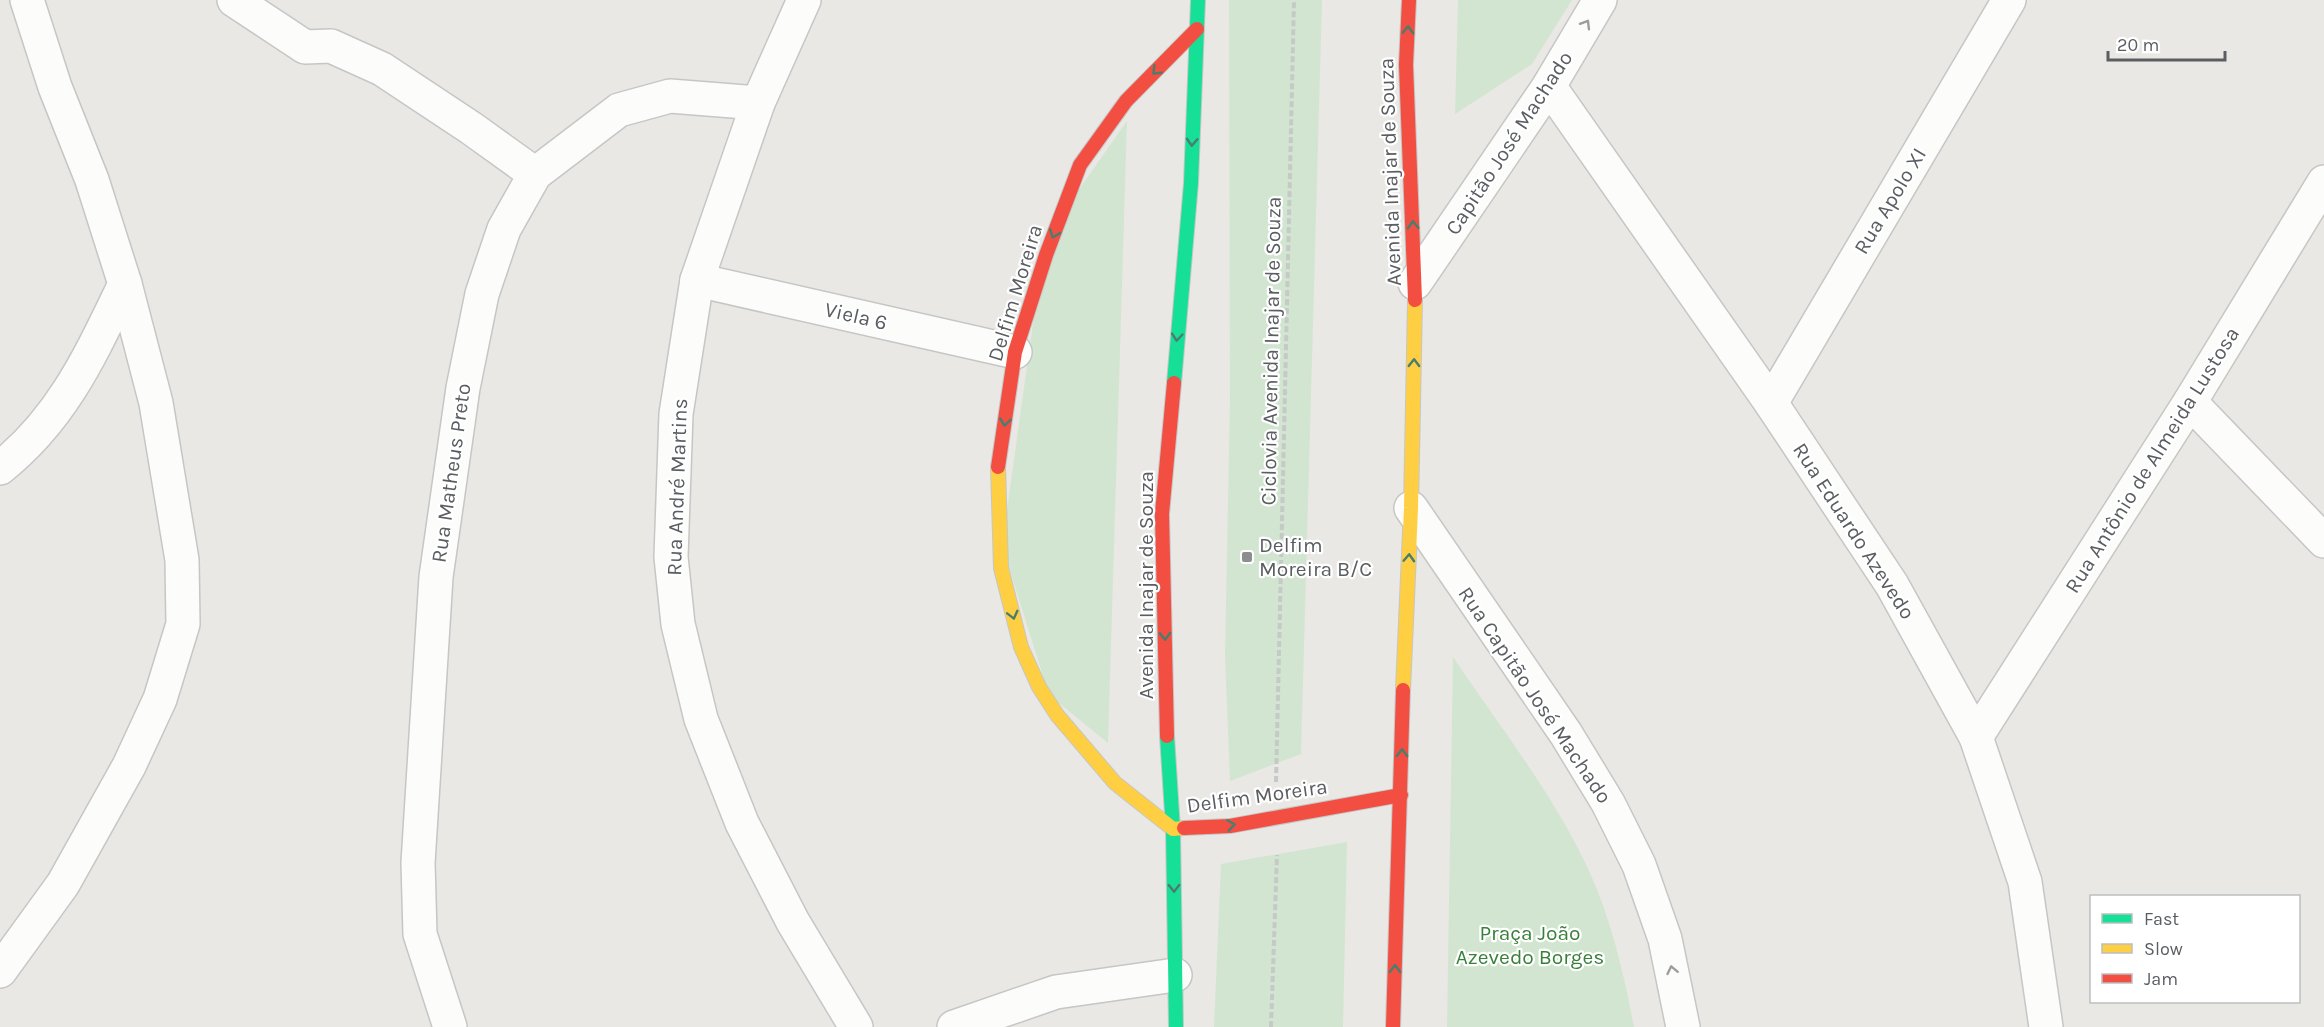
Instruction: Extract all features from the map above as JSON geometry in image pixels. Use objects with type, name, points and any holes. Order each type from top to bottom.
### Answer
[{"type":"main road","name":"Avenida Inajar de Souza","points":[[1176,1027],[1173,829],[1167,743],[1162,514],[1191,183],[1198,0]]},
{"type":"main road","name":"Avenida Inajar de Souza","points":[[1393,1027],[1411,508],[1415,283],[1406,66],[1409,0]]},
{"type":"main road","name":"Delfim Moreira","points":[[1197,29],[1126,102],[1080,165],[1046,255],[1014,352],[998,468],[1001,568],[1021,647],[1039,687],[1057,715],[1115,783],[1173,829],[1230,826],[1401,795]]},
{"type":"street","points":[[234,0],[305,47],[331,46],[382,69],[535,174]]},
{"type":"street","name":"Rua André Martins","points":[[804,0],[758,103],[697,280],[676,414],[671,557],[678,624],[701,719],[742,823],[793,922],[856,1027]]},
{"type":"street","name":"Capitão José Machado","points":[[1415,283],[1549,86],[1600,0]]},
{"type":"street","name":"Rua Apolo XI","points":[[1772,403],[2009,0]]},
{"type":"street","points":[[0,971],[63,884],[129,766],[160,699],[183,624],[182,560],[156,403],[125,284],[92,180],[55,87],[30,4]]},
{"type":"street","name":"Rua Eduardo Azevedo","points":[[1549,86],[1772,403],[1892,585],[1976,737],[2025,882],[2046,1027]]},
{"type":"street","name":"Rua Matheus Preto","points":[[450,1027],[420,934],[418,863],[436,577],[463,388],[482,294],[504,229],[535,174],[619,110],[670,96],[758,103]]},
{"type":"street","name":"Rua Antônio de Almeida Lustosa","points":[[1976,737],[2190,402],[2324,182]]},
{"type":"street","name":"Viela 6","points":[[697,280],[1014,352]]},
{"type":"street","points":[[0,468],[47,423],[80,375],[125,284]]},
{"type":"street","points":[[2190,402],[2324,541]]},
{"type":"street","name":"Rua Capitão José Machado","points":[[1411,508],[1566,734],[1608,803],[1638,865],[1665,939],[1683,1027]]},
{"type":"street","points":[[954,1027],[1056,993],[1175,975]]},
{"type":"path","name":"Ciclovia Avenida Inajar de Souza","points":[[1271,1027],[1278,817],[1276,782],[1294,0]]},
{"type":"green space","points":[[1229,0],[1322,0],[1301,754],[1230,781],[1225,655],[1230,401]]},
{"type":"green space","points":[[1458,0],[1572,0],[1532,64],[1455,114]]},
{"type":"green space","points":[[1127,121],[1108,743],[1049,695],[1002,545],[1045,238]]},
{"type":"green space","name":"Praça João Azevedo Borges","points":[[1453,657],[1544,789],[1576,844],[1605,910],[1634,1027],[1447,1027]]},
{"type":"green space","points":[[1347,842],[1343,1027],[1214,1027],[1221,864]]},
{"type":"traffic: fast","points":[[1174,383],[1191,183],[1198,0]]},
{"type":"traffic: fast","points":[[1167,736],[1173,829],[1176,1027]]},
{"type":"traffic: slow","points":[[1403,690],[1411,508],[1415,300]]},
{"type":"traffic: slow","points":[[998,467],[1001,568],[1021,647],[1039,687],[1057,715],[1115,783],[1173,829],[1184,828]]},
{"type":"traffic: jam","points":[[1409,0],[1406,65],[1415,300]]},
{"type":"traffic: jam","points":[[998,467],[1015,352],[1046,255],[1080,165],[1126,101],[1197,29]]},
{"type":"traffic: jam","points":[[1167,736],[1162,514],[1174,383]]},
{"type":"traffic: jam","points":[[1393,1027],[1403,690]]},
{"type":"traffic: jam","points":[[1184,828],[1230,826],[1401,795]]},
{"type":"place","name":"Delfim Moreira B/C","points":[[1247,557]]}]
